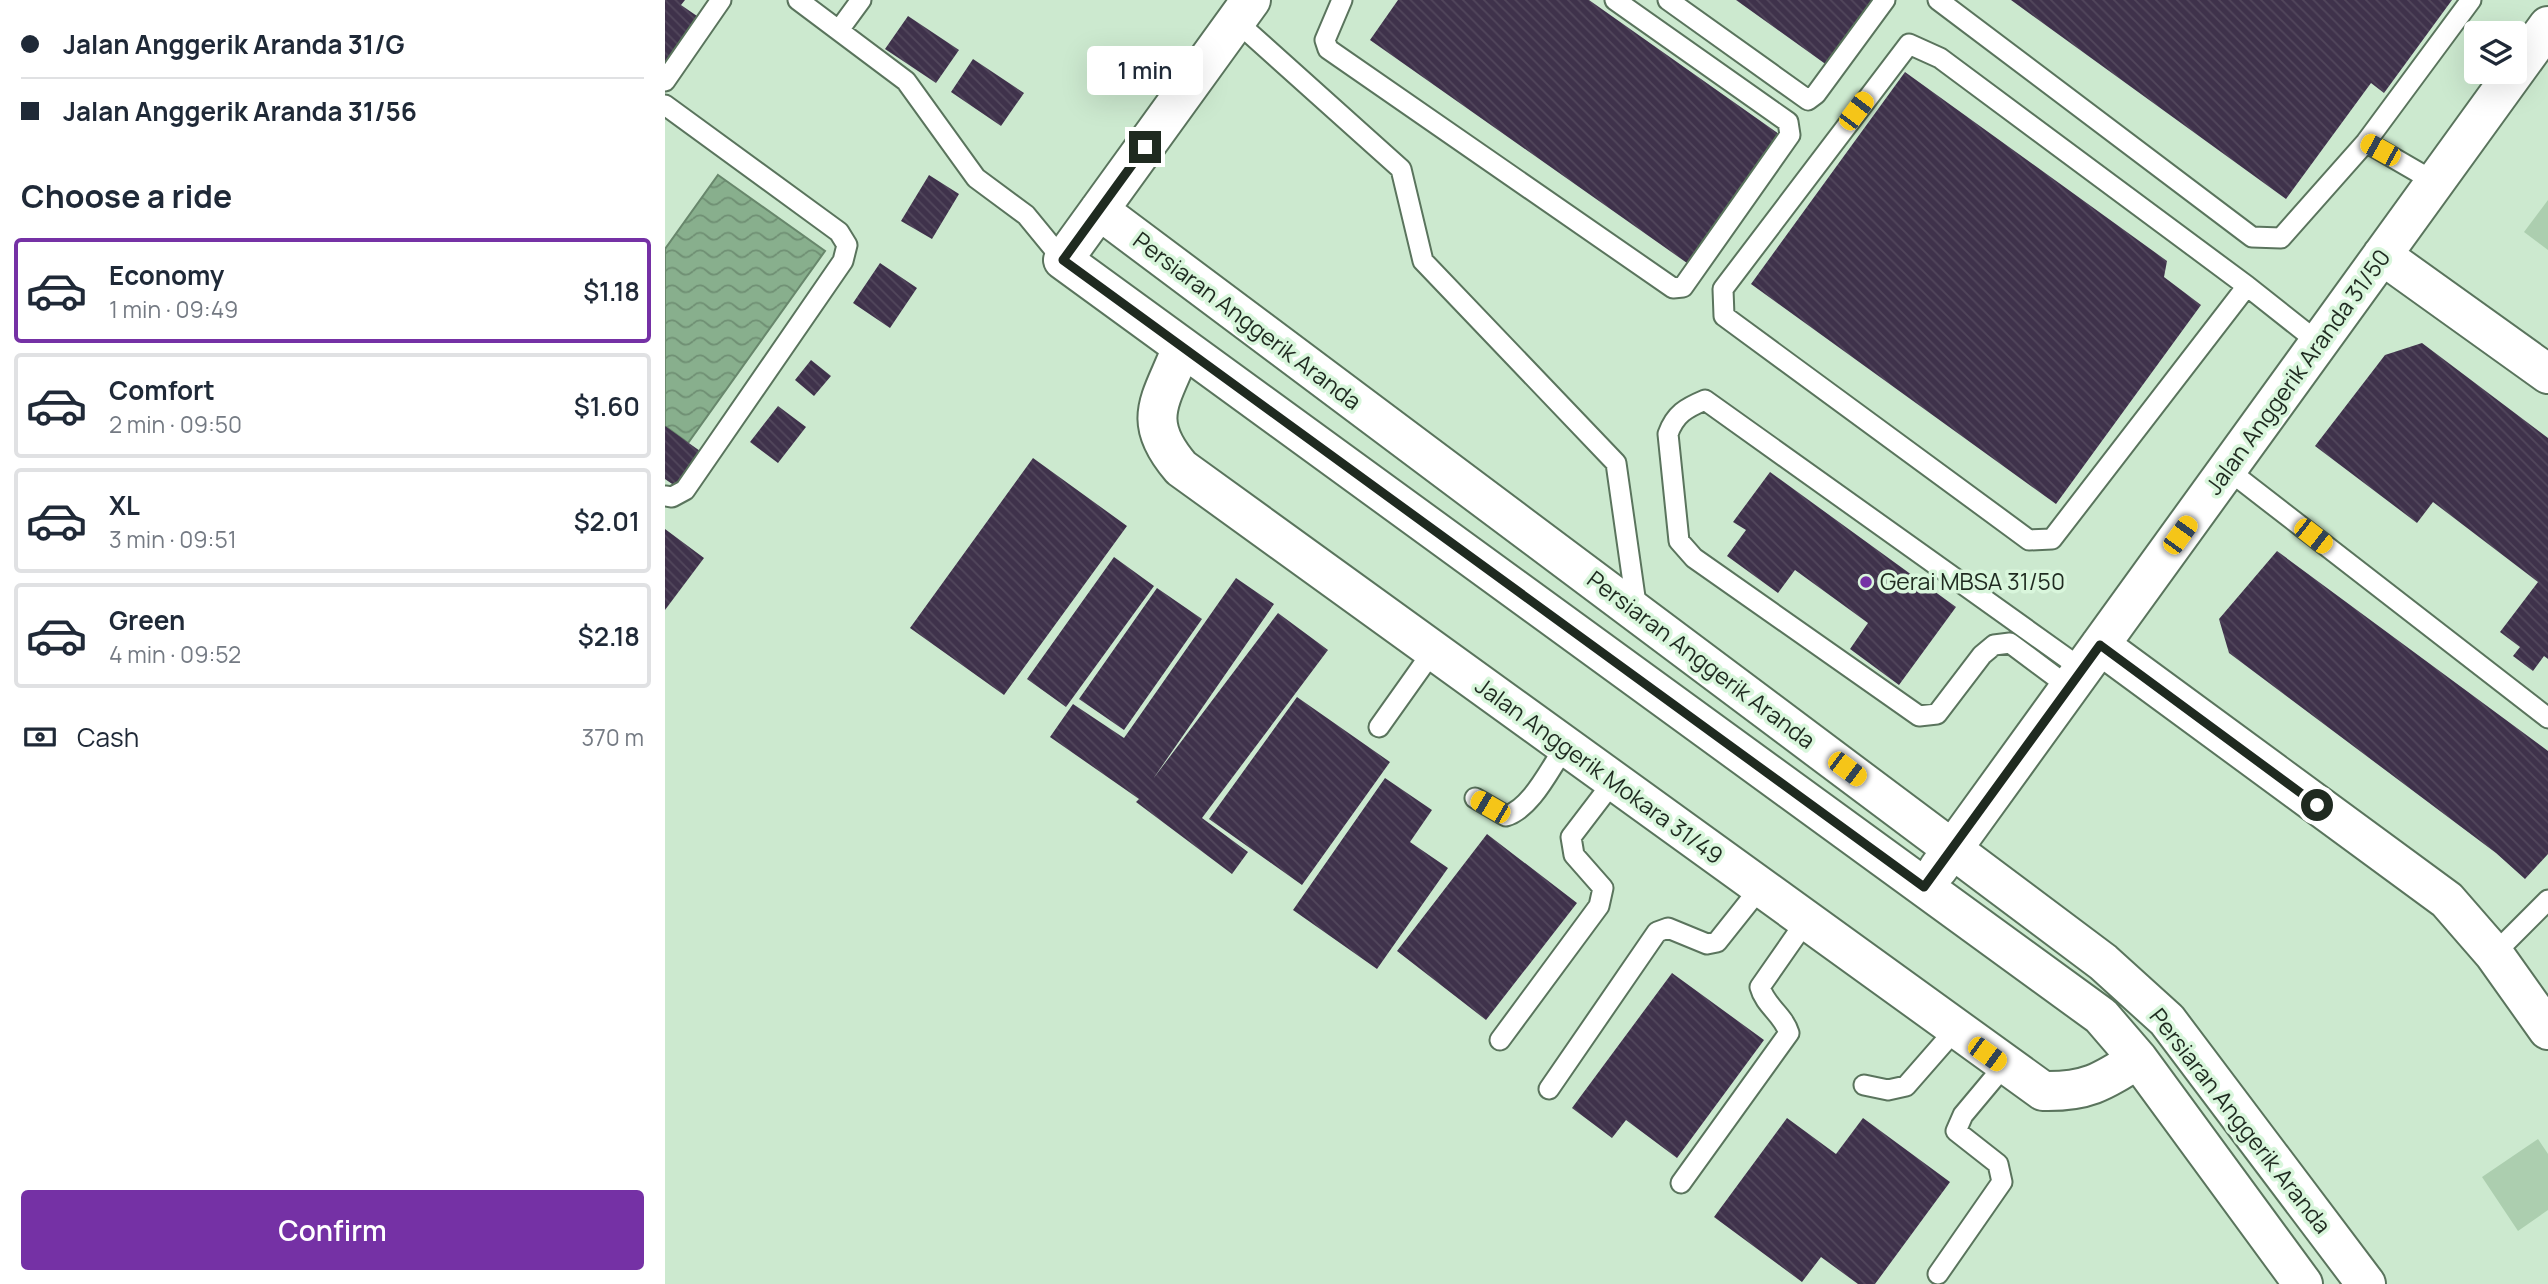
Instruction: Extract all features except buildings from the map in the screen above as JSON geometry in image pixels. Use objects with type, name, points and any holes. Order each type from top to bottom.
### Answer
[{"type":"street","points":[[1063,260],[1244,10]]},
{"type":"street","name":"Jalan Anggerik Aranda 31/50","points":[[1924,887],[2548,26]]},
{"type":"street","name":"Persiaran Anggerik Aranda","points":[[1099,210],[2103,962],[2167,1020],[2366,1284]]},
{"type":"street","points":[[2382,255],[2548,374]]},
{"type":"street","name":"Persiaran Anggerik Aranda","points":[[1063,260],[2101,1016],[2138,1059],[2304,1284]]},
{"type":"street","name":"Jalan Anggerik Mokara 31/49","points":[[1182,346],[1154,418],[1164,448],[1181,468],[2004,1066],[2043,1091],[2072,1092],[2098,1085],[2138,1059]]},
{"type":"street","points":[[2084,667],[2447,900],[2494,954],[2548,1030]]},
{"type":"lane","points":[[665,81],[721,0]]},
{"type":"lane","points":[[798,0],[906,81],[976,178],[1026,215],[1063,260]]},
{"type":"lane","points":[[839,30],[861,0]]},
{"type":"lane","points":[[1335,2],[1325,40],[1328,49],[1336,56],[1673,288],[1683,287],[1790,135],[1788,122],[1615,0]]},
{"type":"lane","points":[[1668,0],[1808,100],[1816,94],[1885,0]]},
{"type":"lane","points":[[1938,0],[2252,236],[2281,238],[2366,142],[2471,0]]},
{"type":"lane","points":[[1244,10],[1401,169],[1423,261],[1616,463],[1637,612]]},
{"type":"lane","points":[[2247,286],[2052,539],[2029,540],[1724,316],[1723,289],[1909,44],[1940,58],[2247,286],[2319,343]]},
{"type":"lane","points":[[665,105],[839,233],[847,245],[843,261],[685,490],[671,497],[665,496]]},
{"type":"lane","points":[[2366,142],[2435,182]]},
{"type":"lane","points":[[1705,400],[2084,667],[2010,643],[1994,645],[1982,655],[1937,714],[1919,716],[1695,558],[1679,541],[1668,434],[1672,422],[1684,409],[1705,400]]},
{"type":"lane","points":[[2227,469],[2548,718]]},
{"type":"lane","points":[[1379,727],[1433,651]]},
{"type":"lane","points":[[1475,798],[1506,816],[1515,813],[1526,803],[1565,747]]},
{"type":"lane","points":[[1500,1040],[1599,906],[1603,888],[1574,855],[1571,837],[1613,782]]},
{"type":"lane","points":[[1549,1088],[1657,932],[1668,928],[1707,944],[1717,942],[1760,888]]},
{"type":"lane","points":[[2494,954],[2548,900]]},
{"type":"lane","points":[[1681,1182],[1789,1033],[1785,1020],[1762,998],[1760,987],[1806,921]]},
{"type":"lane","points":[[1864,1085],[1888,1090],[1906,1086],[1955,1030]]},
{"type":"lane","points":[[1938,1274],[2002,1182],[1998,1164],[1956,1131],[1963,1115],[2004,1066]]},
{"type":"shaded area","points":[[2548,200],[2548,250],[2524,232]]},
{"type":"shaded area","points":[[2538,1139],[2548,1154],[2548,1210],[2518,1231],[2482,1177]]},
{"type":"water","points":[[718,175],[825,251],[688,443],[665,426],[665,249]]},
{"type":"place","name":"Gerai MBSA 31/50","points":[[1866,582]]},
{"type":"route","points":[[1145,147],[1063,260],[1924,887],[2100,645],[2317,805]]}]
